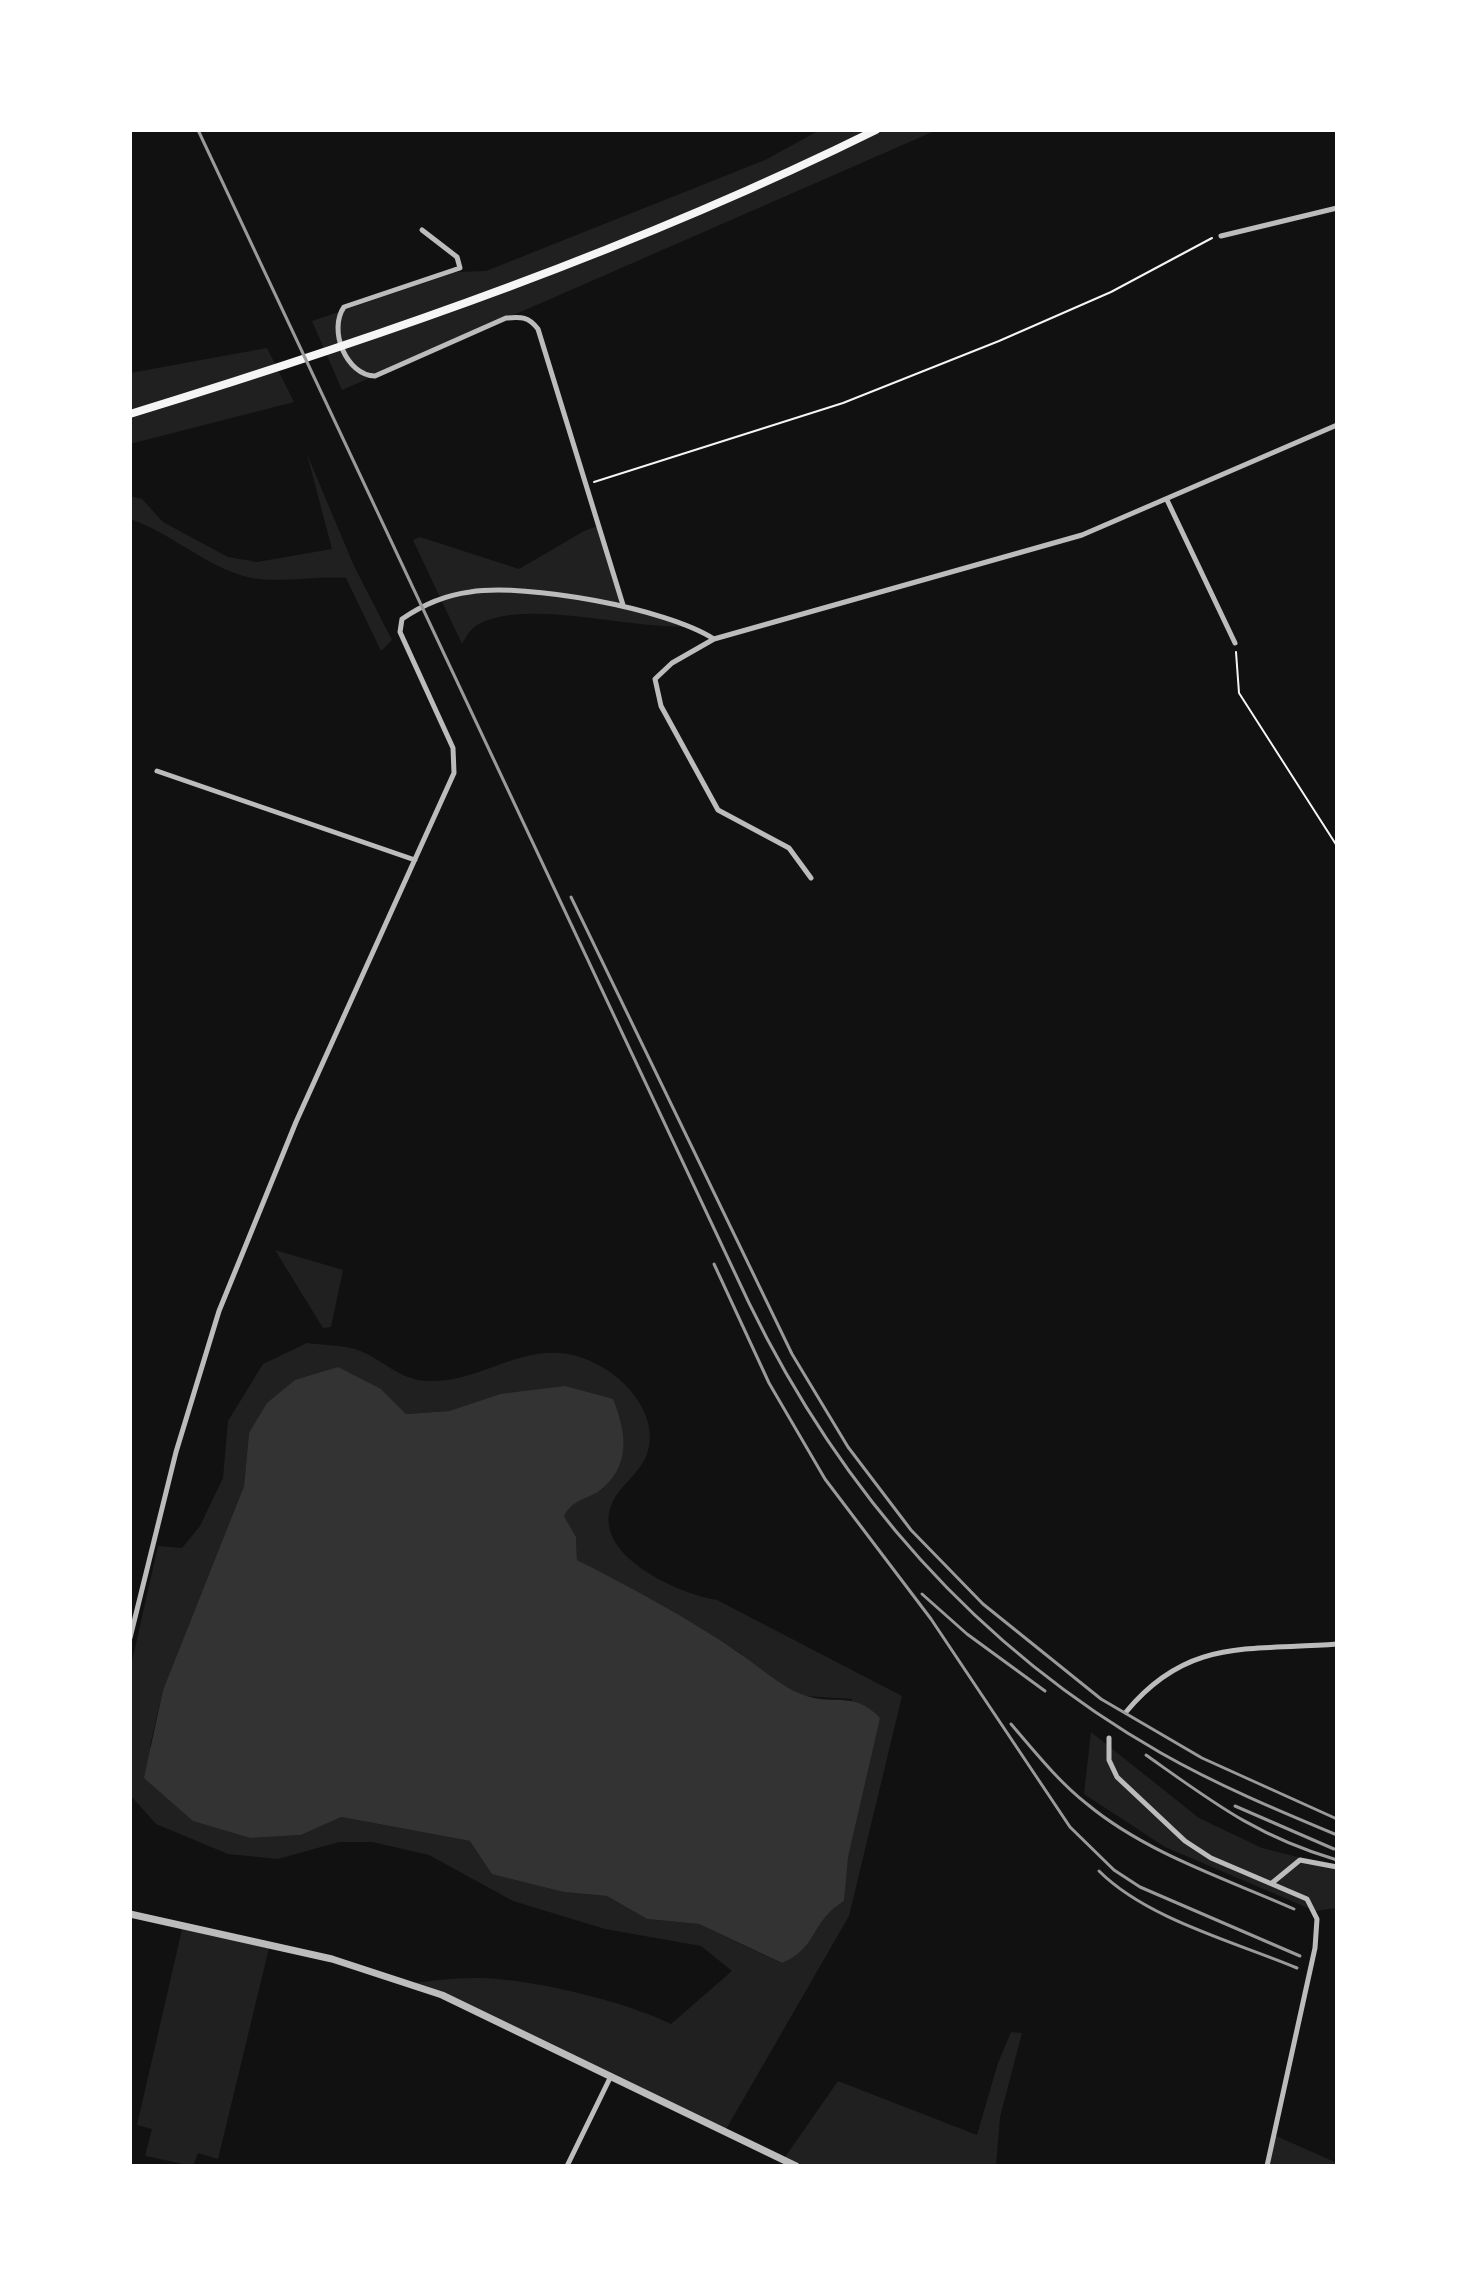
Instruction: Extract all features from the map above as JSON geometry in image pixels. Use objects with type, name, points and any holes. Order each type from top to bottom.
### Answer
[{"type":"main road","points":[[130,414],[355,343],[564,266],[754,189],[876,130]]},
{"type":"street","points":[[1221,236],[1337,208]]},
{"type":"street","points":[[422,230],[451,250],[459,260],[460,268],[344,307],[337,331],[349,362],[362,374],[375,376],[506,318],[525,317],[538,329],[623,605]]},
{"type":"street","points":[[811,878],[789,848],[718,810],[661,706],[655,679],[672,663],[714,639],[1082,535],[1337,425]]},
{"type":"street","points":[[1167,500],[1235,643]]},
{"type":"street","points":[[130,1638],[176,1452],[219,1311],[296,1122],[456,767],[453,748],[400,632],[402,619],[441,599],[497,590],[623,605],[692,626],[714,639]]},
{"type":"street","points":[[157,771],[415,860]]},
{"type":"street","points":[[1126,1712],[1157,1679],[1201,1656],[1337,1644]]},
{"type":"street","points":[[1109,1738],[1109,1760],[1117,1777],[1185,1841],[1211,1858],[1307,1899],[1315,1911],[1317,1928],[1267,2166]]},
{"type":"street","points":[[1272,1883],[1300,1860],[1337,1867]]},
{"type":"street","points":[[130,1914],[298,1950],[389,1976],[471,2006],[796,2166]]},
{"type":"street","points":[[567,2166],[611,2075]]},
{"type":"path","points":[[585,485],[843,403],[1111,292],[1205,241],[1221,236]]},
{"type":"path","points":[[1235,643],[1239,693],[1337,846]]},
{"type":"shaded area","points":[[820,130],[937,130],[342,390],[312,321],[456,272],[486,271],[765,160]]},
{"type":"shaded area","points":[[267,348],[294,402],[130,444],[130,373]]},
{"type":"shaded area","points":[[307,454],[354,566],[392,640],[381,651],[346,578],[270,580],[243,576],[130,519],[130,496],[142,499],[163,522],[228,557],[257,562],[332,549]]},
{"type":"shaded area","points":[[598,526],[623,605],[692,626],[524,614],[498,617],[477,625],[462,644],[413,540],[420,537],[519,569]]},
{"type":"shaded area","points":[[275,1250],[343,1270],[331,1327],[323,1328]]},
{"type":"shaded area","points":[[307,1343],[355,1349],[407,1377],[427,1381],[450,1380],[513,1360],[555,1353],[578,1356],[602,1367],[633,1394],[647,1418],[650,1431],[646,1457],[616,1495],[608,1520],[613,1538],[624,1554],[661,1580],[717,1600],[902,1696],[849,1916],[725,2131],[411,1983],[473,1978],[546,1986],[602,1999],[671,2024],[732,1971],[701,1946],[605,1929],[513,1901],[429,1855],[372,1842],[339,1842],[278,1859],[228,1854],[156,1824],[130,1795],[130,1670],[158,1546],[182,1548],[200,1526],[223,1478],[228,1421],[263,1364]],"holes":[[[381,1389],[406,1414],[449,1411],[500,1394],[604,1488],[570,1504],[564,1516],[576,1537],[577,1560],[740,1653],[770,1678],[804,1696],[852,1699],[844,1901],[833,1909],[802,1950],[793,1957],[781,1963],[699,1924],[647,1919],[607,1896],[564,1892],[470,1841],[340,1817],[301,1835],[250,1838],[192,1820],[150,1746],[163,1690],[244,1486],[249,1433]]]},
{"type":"shaded area","points":[[338,1367],[381,1389],[406,1414],[449,1411],[500,1394],[565,1386],[613,1399],[621,1422],[624,1445],[619,1467],[604,1487],[572,1505],[564,1516],[576,1537],[577,1560],[700,1628],[792,1690],[812,1698],[851,1701],[870,1709],[880,1718],[848,1857],[844,1901],[833,1909],[794,1957],[782,1963],[699,1924],[647,1919],[607,1896],[564,1892],[492,1874],[470,1841],[341,1817],[301,1835],[250,1838],[193,1821],[144,1778],[163,1690],[244,1486],[249,1433],[267,1403],[295,1380]]},
{"type":"shaded area","points":[[1091,1732],[1199,1818],[1262,1848],[1337,1867],[1337,1908],[1315,1911],[1165,1847],[1084,1794]]},
{"type":"shaded area","points":[[183,1925],[270,1944],[218,2159],[198,2153],[193,2166],[145,2156],[152,2129],[137,2125]]},
{"type":"shaded area","points":[[1011,2032],[1022,2033],[1000,2117],[996,2166],[796,2166],[783,2160],[838,2081],[977,2135],[998,2063]]},
{"type":"shaded area","points":[[1274,2135],[1337,2163],[1337,2166],[1267,2166]]},
{"type":"railway","points":[[198,130],[749,1303],[826,1438],[871,1501],[920,1560],[974,1614],[1032,1665],[1094,1711],[1182,1765],[1337,1835]]},
{"type":"railway","points":[[571,897],[792,1354],[848,1447],[911,1530],[983,1604],[1101,1699],[1202,1758],[1337,1819]]},
{"type":"railway","points":[[714,1264],[769,1383],[825,1479],[931,1619],[1070,1827],[1114,1870],[1140,1887],[1300,1956]]},
{"type":"railway","points":[[922,1594],[967,1634],[1045,1691]]},
{"type":"railway","points":[[1011,1724],[1066,1786],[1134,1837],[1294,1909]]},
{"type":"railway","points":[[1146,1755],[1259,1829],[1337,1860]]},
{"type":"railway","points":[[1235,1806],[1334,1849]]},
{"type":"railway","points":[[1099,1871],[1141,1903],[1166,1916],[1297,1968]]}]
